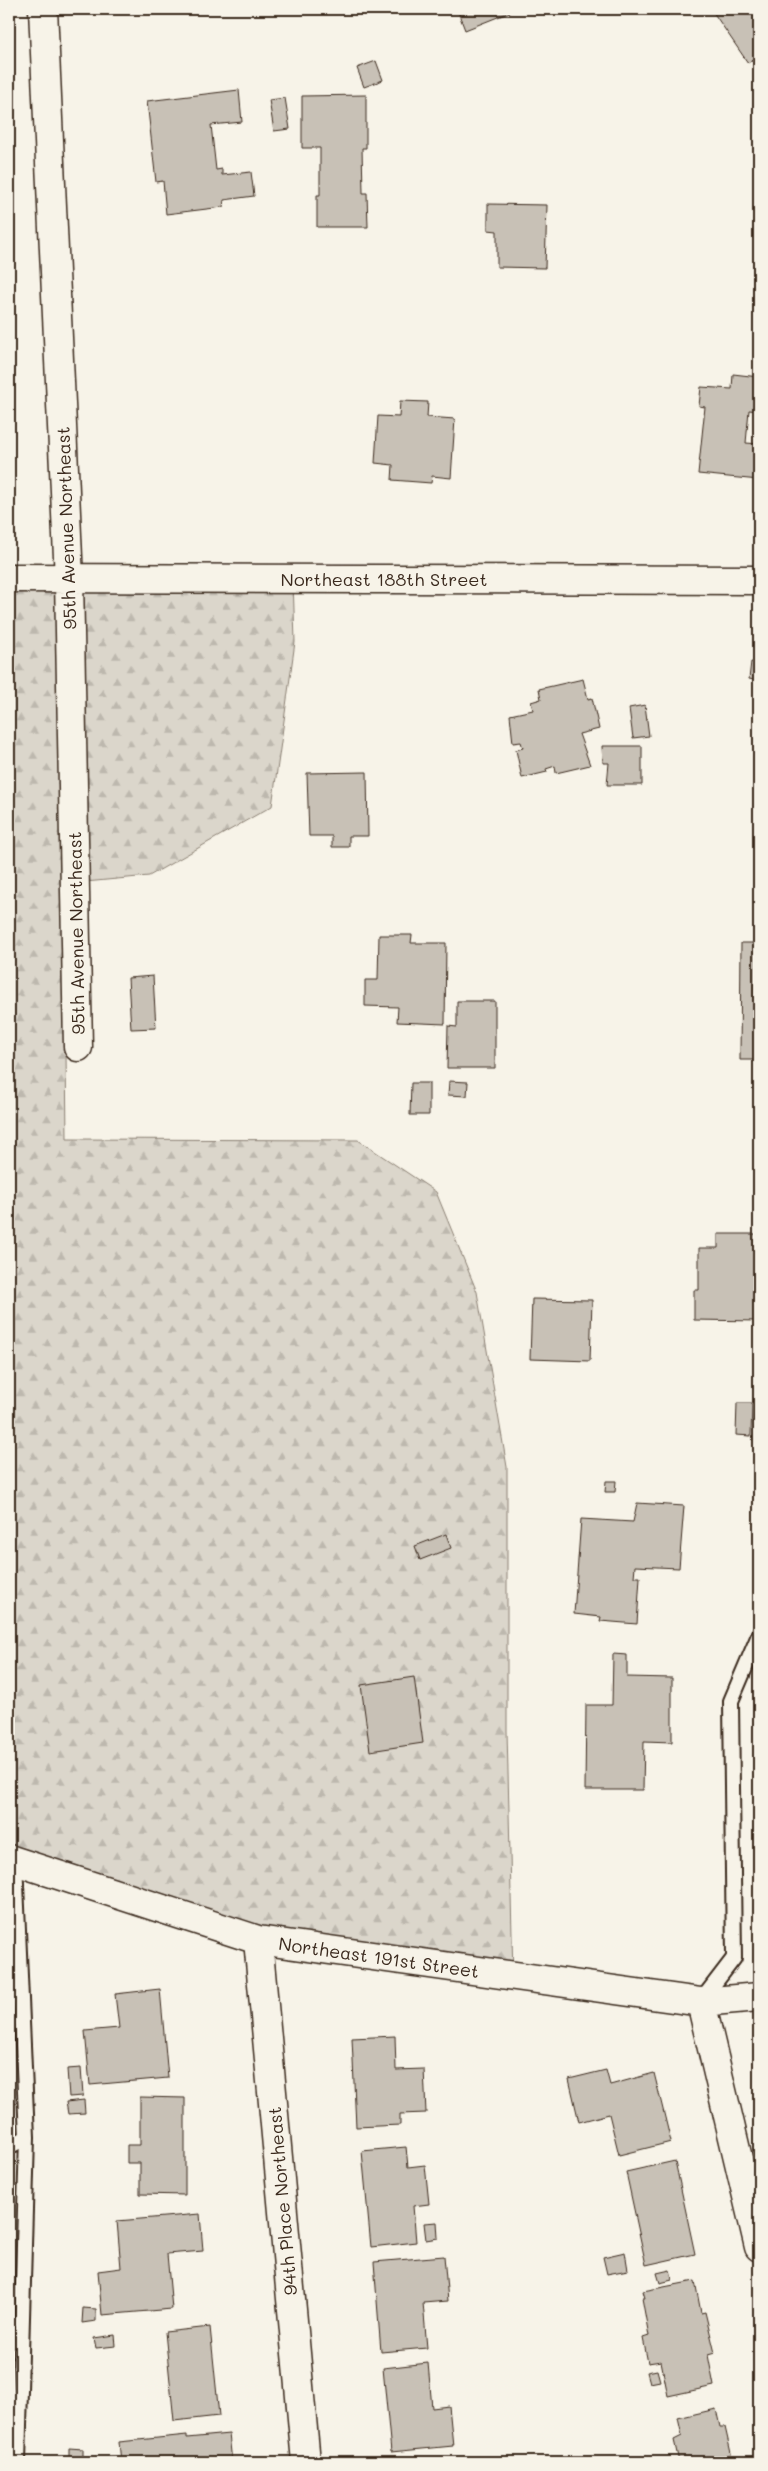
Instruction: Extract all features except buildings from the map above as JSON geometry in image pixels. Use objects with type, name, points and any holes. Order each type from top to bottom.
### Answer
[{"type":"street","name":"95th Avenue Northeast","points":[[43,9],[69,578],[78,1047]]},
{"type":"street","name":"Northeast 188th Street","points":[[9,578],[759,580]]},
{"type":"street","name":"Northeast 191st Street","points":[[12,1860],[258,1940],[700,2002],[759,1997]]},
{"type":"street","name":"94th Place Northeast","points":[[258,1940],[306,2462]]},
{"type":"street","points":[[700,2002],[759,2247]]},
{"type":"lane","points":[[700,2002],[734,1958],[731,1701],[759,1636]]},
{"type":"lane","points":[[12,1860],[27,2137],[18,2462]]},
{"type":"lane","points":[[9,2147],[27,2137]]},
{"type":"green space","points":[[9,578],[293,579],[295,642],[272,806],[149,876],[64,884],[67,1139],[358,1140],[436,1192],[477,1292],[507,1467],[507,1731],[513,1976],[258,1940],[9,1859]]}]
